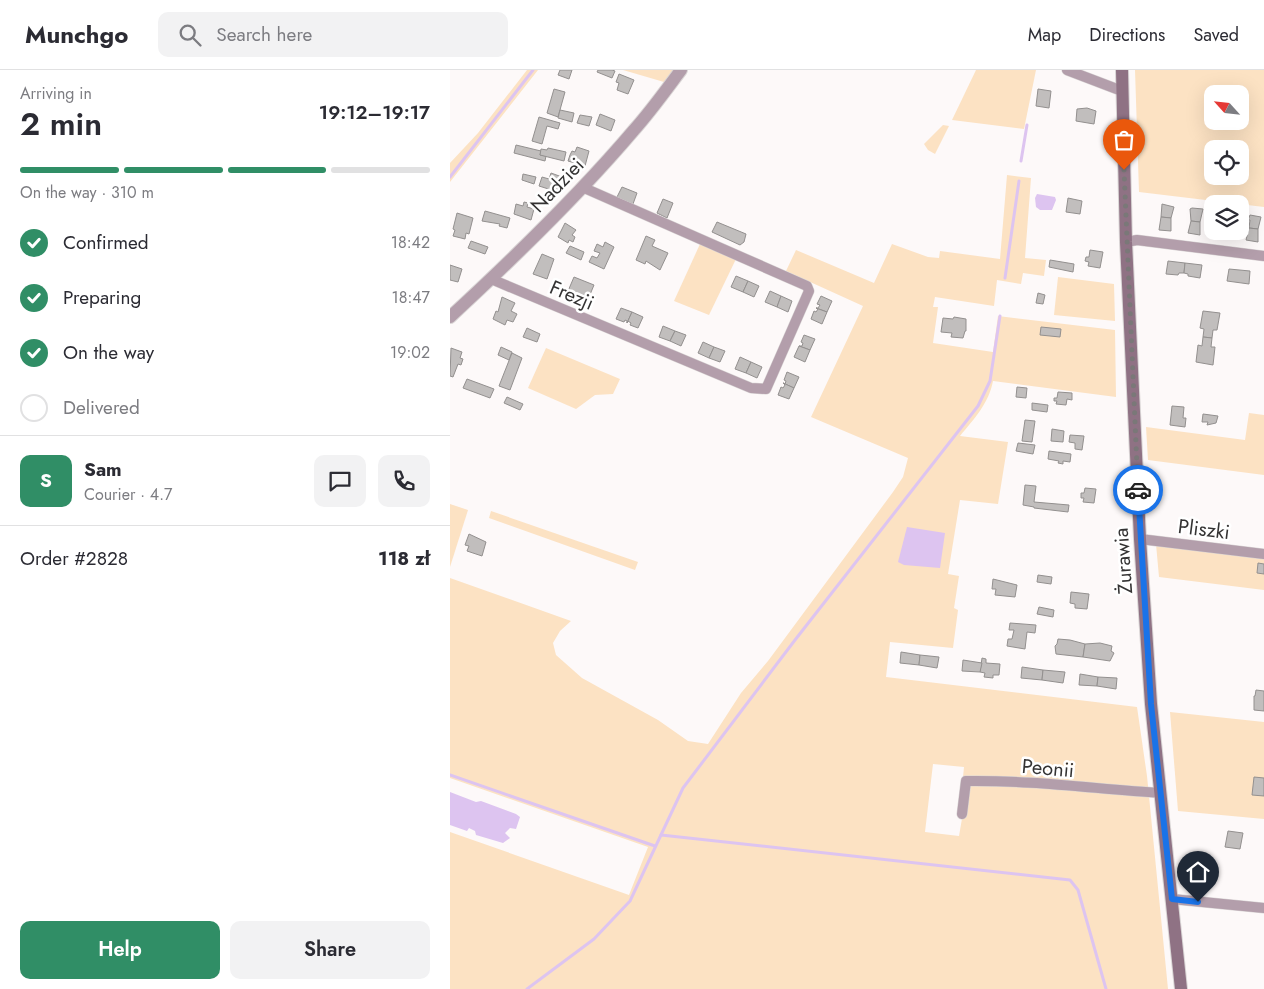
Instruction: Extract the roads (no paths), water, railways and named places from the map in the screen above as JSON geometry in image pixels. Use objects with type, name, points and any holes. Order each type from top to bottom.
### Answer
[{"type":"main road","name":"Żurawia","points":[[1122,70],[1117,89],[1140,539],[1151,704],[1181,989]]},
{"type":"street","name":"Nadziei","points":[[450,317],[491,279],[582,187],[634,130],[681,70]]},
{"type":"street","points":[[1066,70],[1117,89]]},
{"type":"street","name":"Frezji","points":[[491,279],[751,388],[766,389],[809,292],[809,288],[799,281],[582,187]]},
{"type":"street","points":[[1126,242],[1137,240],[1264,256]]},
{"type":"street","name":"Pliszki","points":[[1140,539],[1264,554]]},
{"type":"street","name":"Peonii","points":[[962,814],[966,781],[1161,793]]},
{"type":"street","points":[[1172,899],[1264,908]]},
{"type":"waterway","points":[[450,177],[533,70]]},
{"type":"waterway","points":[[1021,161],[1027,125]]},
{"type":"waterway","points":[[1005,278],[1019,181]]},
{"type":"waterway","points":[[527,989],[594,939],[630,901],[683,788],[795,640],[978,406],[990,381],[1000,316]]},
{"type":"waterway","points":[[450,775],[655,846]]},
{"type":"waterway","points":[[661,835],[1070,880],[1078,890],[1106,989]]}]
